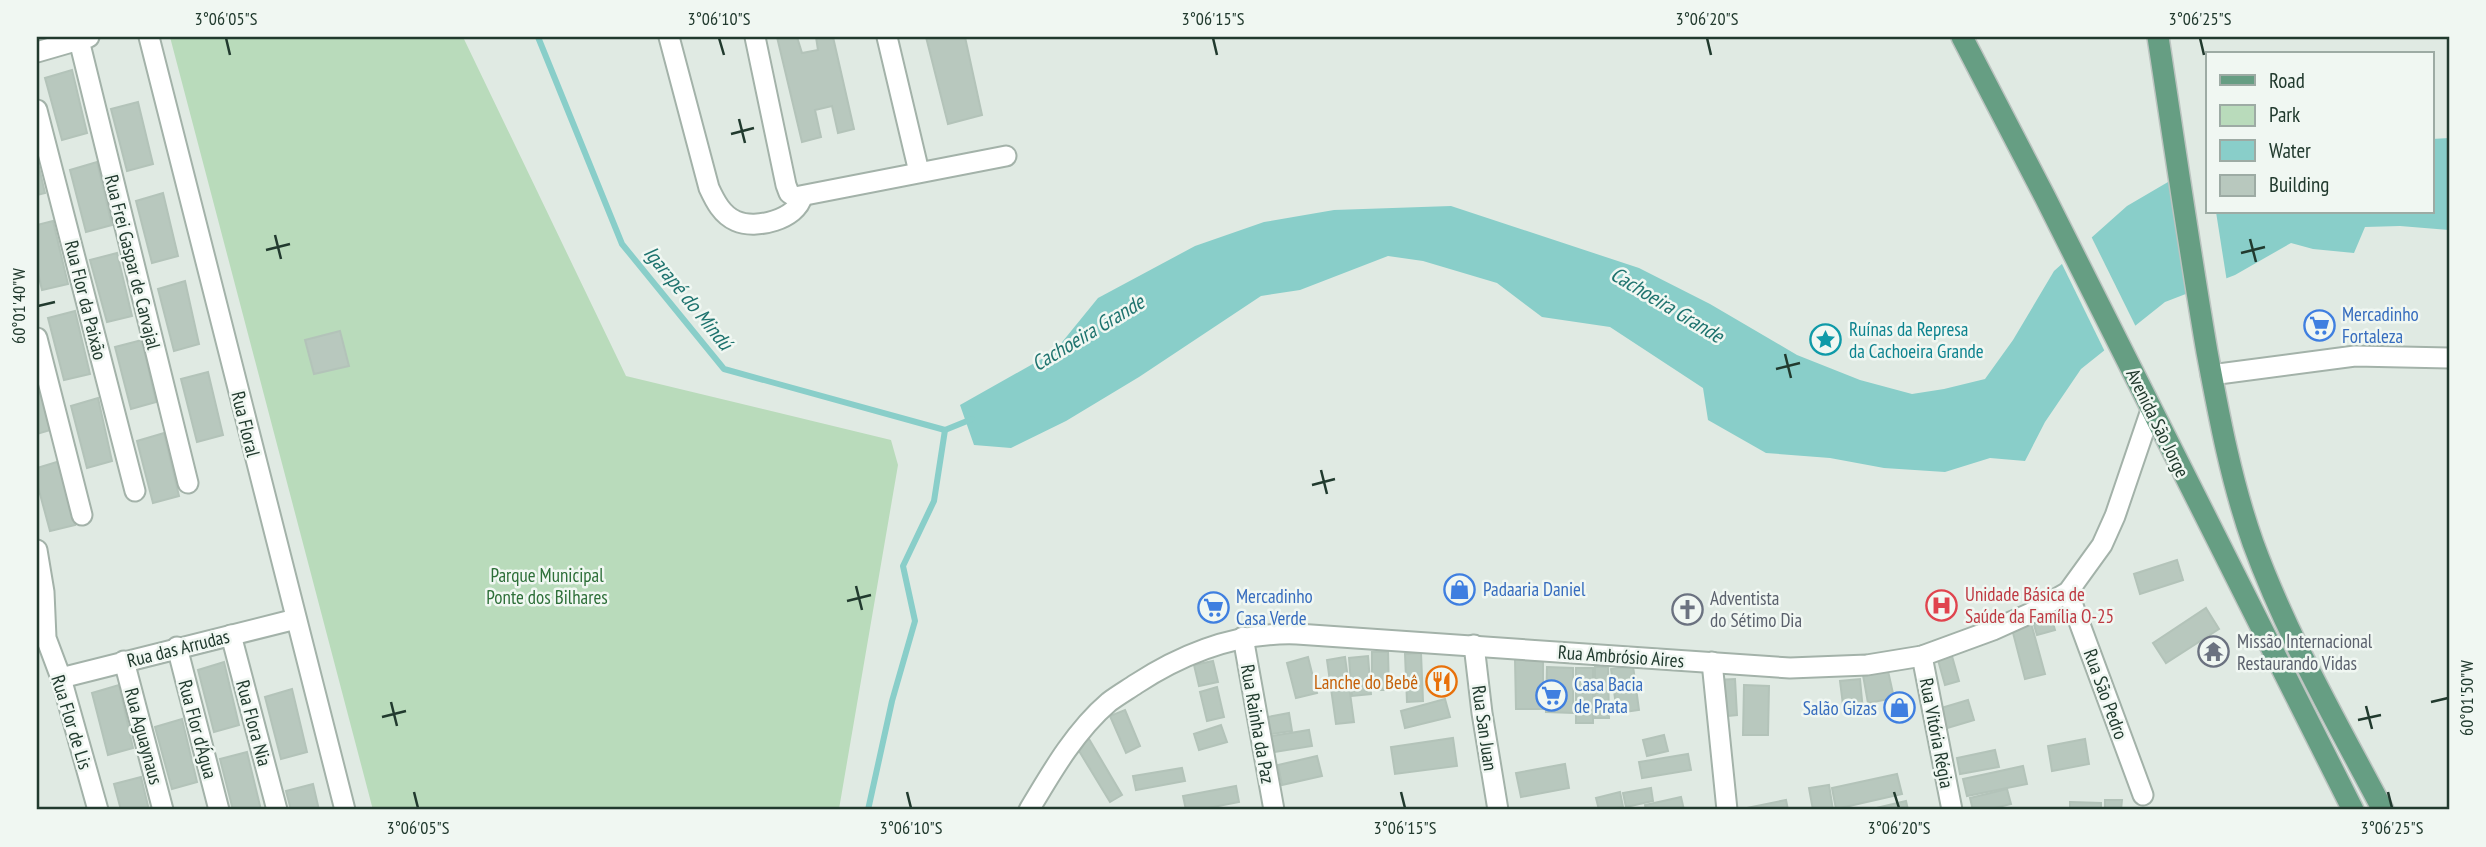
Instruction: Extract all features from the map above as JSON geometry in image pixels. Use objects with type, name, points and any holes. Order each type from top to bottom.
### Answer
[{"type":"main road","name":"Avenida São Jorge","points":[[1962,37],[2353,810]]},
{"type":"main road","points":[[2158,37],[2201,321],[2234,482],[2252,541],[2269,583],[2300,651],[2383,810]]},
{"type":"street","name":"Rua Floral","points":[[149,37],[345,810]]},
{"type":"street","points":[[669,37],[715,202],[726,215],[738,222],[756,223],[780,218],[796,211],[802,197]]},
{"type":"street","points":[[755,37],[786,186],[789,193],[795,197],[1006,156]]},
{"type":"street","points":[[887,37],[919,172]]},
{"type":"street","points":[[37,52],[84,38]]},
{"type":"street","name":"Rua Frei Gaspar de Carvajal","points":[[84,38],[188,484]]},
{"type":"street","name":"Rua Flor da Paixão","points":[[37,110],[135,491]]},
{"type":"street","points":[[37,338],[82,514]]},
{"type":"street","points":[[2211,375],[2355,356],[2449,358]]},
{"type":"street","name":"Rua Ambrósio Aires","points":[[1036,805],[1069,747],[1109,703],[1168,665],[1198,650],[1243,637],[1276,633],[1297,634],[1790,668],[1867,665],[1922,656],[1993,630],[2068,592],[2102,545],[2115,516],[2151,410]]},
{"type":"street","name":"Rua Flor de Lis","points":[[37,550],[44,592],[46,638],[61,678],[98,810]]},
{"type":"street","name":"Rua São Pedro","points":[[2068,592],[2143,795]]},
{"type":"street","name":"Rua das Arrudas","points":[[61,678],[296,619]]},
{"type":"street","name":"Rua Flora Nia","points":[[231,635],[277,810]]},
{"type":"street","name":"Rua Rainha da Paz","points":[[1243,637],[1274,810]]},
{"type":"street","name":"Rua San Juan","points":[[1474,645],[1498,810]]},
{"type":"street","name":"Rua Flor d'Água","points":[[177,648],[219,810]]},
{"type":"street","name":"Rua Vitória Régia","points":[[1922,656],[1952,810]]},
{"type":"street","name":"Rua Aguaynaus","points":[[124,661],[163,810]]},
{"type":"street","points":[[1712,662],[1727,810]]},
{"type":"green space","name":"Parque Municipal Ponte dos Bilhares","points":[[170,37],[463,37],[626,376],[891,440],[898,465],[839,809],[373,810]]},
{"type":"water","points":[[2449,138],[2449,230],[2400,226],[2365,227],[2354,253],[2313,249],[2291,243],[2235,275],[2165,302],[2081,369],[2045,422],[2025,461],[1990,458],[1945,472],[1884,468],[1830,458],[1766,453],[1708,420],[1703,388],[1610,327],[1542,317],[1497,283],[1423,261],[1388,256],[1300,290],[1261,296],[1139,377],[1066,421],[1011,448],[974,445],[960,405],[1054,352],[1098,298],[1195,246],[1264,222],[1334,210],[1451,206],[1639,268],[1710,304],[1797,355],[1860,380],[1912,394],[1944,389],[1985,379],[2013,340],[2054,271],[2127,206],[2168,182],[2206,180],[2206,214],[2434,214],[2434,139]]},
{"type":"pier","points":[[2206,177],[2206,214],[2216,214],[2227,282],[2194,295],[2175,178]]},
{"type":"pier","points":[[2090,234],[2137,329],[2106,354],[2060,260]]},
{"type":"building","points":[[777,37],[797,37],[802,53],[818,50],[816,37],[833,37],[854,129],[838,133],[832,106],[815,110],[821,137],[802,142]]},
{"type":"building","points":[[926,37],[965,37],[982,115],[948,124]]},
{"type":"building","points":[[72,70],[87,133],[62,140],[45,78]]},
{"type":"building","points":[[138,102],[153,164],[127,171],[111,109]]},
{"type":"building","points":[[37,159],[45,193],[37,195]]},
{"type":"building","points":[[97,162],[112,225],[86,232],[70,170]]},
{"type":"building","points":[[163,193],[178,256],[152,263],[136,201]]},
{"type":"building","points":[[53,221],[68,284],[42,290],[37,269],[37,225]]},
{"type":"building","points":[[117,253],[132,316],[107,322],[90,260]]},
{"type":"building","points":[[185,281],[199,344],[174,351],[158,289]]},
{"type":"building","points":[[75,311],[90,374],[64,380],[48,318]]},
{"type":"building","points":[[340,331],[349,366],[314,374],[305,340]]},
{"type":"building","points":[[142,340],[156,402],[131,409],[115,347]]},
{"type":"building","points":[[208,372],[223,435],[197,442],[181,379]]},
{"type":"building","points":[[37,375],[50,430],[37,434]]},
{"type":"building","points":[[98,398],[112,461],[87,468],[71,406]]},
{"type":"building","points":[[164,433],[179,496],[153,503],[137,441]]},
{"type":"building","points":[[60,461],[75,525],[50,531],[37,483],[37,468]]},
{"type":"building","points":[[2177,560],[2183,580],[2140,594],[2134,574]]},
{"type":"building","points":[[2206,608],[2219,629],[2166,663],[2153,643]]},
{"type":"building","points":[[2050,613],[2055,630],[2037,635],[2032,618]]},
{"type":"building","points":[[2031,623],[2045,674],[2025,679],[2012,629]]},
{"type":"building","points":[[1950,649],[1959,681],[1945,685],[1936,653]]},
{"type":"building","points":[[1372,652],[1388,652],[1389,690],[1372,690]]},
{"type":"building","points":[[1421,653],[1423,701],[1407,702],[1405,654]]},
{"type":"building","points":[[1368,656],[1371,694],[1352,696],[1349,658]]},
{"type":"building","points":[[1308,657],[1317,693],[1296,698],[1287,663]]},
{"type":"building","points":[[1345,657],[1354,722],[1336,724],[1327,660]]},
{"type":"building","points":[[1515,659],[1543,659],[1543,709],[1516,709]]},
{"type":"building","points":[[1213,661],[1218,682],[1199,686],[1194,665]]},
{"type":"building","points":[[224,662],[239,725],[214,732],[198,670]]},
{"type":"building","points":[[1633,666],[1639,710],[1617,713],[1611,669]]},
{"type":"building","points":[[1547,667],[1573,668],[1573,713],[1546,712]]},
{"type":"building","points":[[1595,667],[1608,667],[1609,718],[1595,718]]},
{"type":"building","points":[[1576,668],[1593,668],[1593,723],[1576,723]]},
{"type":"building","points":[[1888,671],[1894,698],[1868,703],[1863,675]]},
{"type":"building","points":[[1735,679],[1737,715],[1718,717],[1715,680]]},
{"type":"building","points":[[1860,679],[1863,711],[1844,713],[1840,681]]},
{"type":"building","points":[[119,685],[133,748],[108,755],[92,693]]},
{"type":"building","points":[[1744,685],[1769,686],[1768,735],[1743,735]]},
{"type":"building","points":[[1217,687],[1224,717],[1207,721],[1200,692]]},
{"type":"building","points":[[292,689],[307,752],[281,759],[265,697]]},
{"type":"building","points":[[1445,699],[1450,717],[1405,728],[1401,711]]},
{"type":"building","points":[[1968,700],[1974,720],[1944,729],[1938,709]]},
{"type":"building","points":[[1125,710],[1140,746],[1126,753],[1110,716]]},
{"type":"building","points":[[1289,713],[1292,731],[1265,735],[1262,718]]},
{"type":"building","points":[[182,719],[197,782],[172,789],[155,727]]},
{"type":"building","points":[[1221,725],[1227,742],[1199,750],[1194,734]]},
{"type":"building","points":[[1309,730],[1312,746],[1268,753],[1265,737]]},
{"type":"building","points":[[1664,735],[1668,751],[1647,756],[1643,740]]},
{"type":"building","points":[[1453,738],[1457,766],[1395,774],[1391,747]]},
{"type":"building","points":[[1089,739],[1122,795],[1110,802],[1076,746]]},
{"type":"building","points":[[2085,739],[2089,764],[2052,771],[2048,746]]},
{"type":"building","points":[[1995,750],[1999,767],[1960,774],[1957,758]]},
{"type":"building","points":[[247,752],[261,810],[233,810],[220,759]]},
{"type":"building","points":[[1688,754],[1691,770],[1642,778],[1639,762]]},
{"type":"building","points":[[1317,756],[1322,776],[1282,785],[1278,765]]},
{"type":"building","points":[[1565,764],[1569,788],[1521,797],[1516,773]]},
{"type":"building","points":[[2023,766],[2027,784],[1967,796],[1963,779]]},
{"type":"building","points":[[1182,768],[1185,781],[1136,790],[1133,776]]},
{"type":"building","points":[[1897,774],[1902,794],[1836,809],[1832,788]]},
{"type":"building","points":[[141,777],[149,810],[121,810],[114,784]]},
{"type":"building","points":[[313,784],[319,810],[291,810],[286,791]]},
{"type":"building","points":[[1829,785],[1833,810],[1813,810],[1809,788]]},
{"type":"building","points":[[1236,786],[1239,802],[1186,810],[1183,796]]},
{"type":"building","points":[[1651,788],[1653,801],[1626,807],[1623,793]]},
{"type":"building","points":[[2007,789],[2011,804],[1973,810],[1970,798]]},
{"type":"building","points":[[1620,792],[1623,807],[1599,810],[1596,798]]},
{"type":"building","points":[[1681,797],[1684,810],[1646,810],[1645,805]]},
{"type":"building","points":[[1786,800],[1788,810],[1737,810]]},
{"type":"building","points":[[2105,800],[2122,800],[2121,810],[2105,810]]},
{"type":"building","points":[[1906,801],[1908,810],[1876,810],[1876,808]]},
{"type":"building","points":[[2070,802],[2101,803],[2101,810],[2070,810]]},
{"type":"waterway","name":"Igarapé do Mindú","points":[[538,37],[622,244],[724,369],[945,430]]},
{"type":"waterway","name":"Cachoeira Grande","points":[[945,430],[972,419]]},
{"type":"waterway","points":[[868,810],[892,701],[915,621],[903,566],[934,501],[945,430]]},
{"type":"place","name":"Mercadinho Fortaleza","points":[[2319,325]]},
{"type":"place","name":"Ruínas da Represa da Cachoeira Grande","points":[[1826,340]]},
{"type":"place","name":"Padaaria Daniel","points":[[1460,589]]},
{"type":"place","name":"Unidade Básica de Saúde da Família O-25","points":[[1942,605]]},
{"type":"place","name":"Mercadinho Casa Verde","points":[[1213,607]]},
{"type":"place","name":"Adventista do Sétimo Dia","points":[[1687,609]]},
{"type":"place","name":"Missão Internacional Restaurando Vidas","points":[[2214,652]]},
{"type":"place","name":"Lanche do Bebê","points":[[1441,682]]},
{"type":"place","name":"Casa Bacia de Prata","points":[[1551,695]]},
{"type":"place","name":"Salão Gizas","points":[[1900,708]]}]
